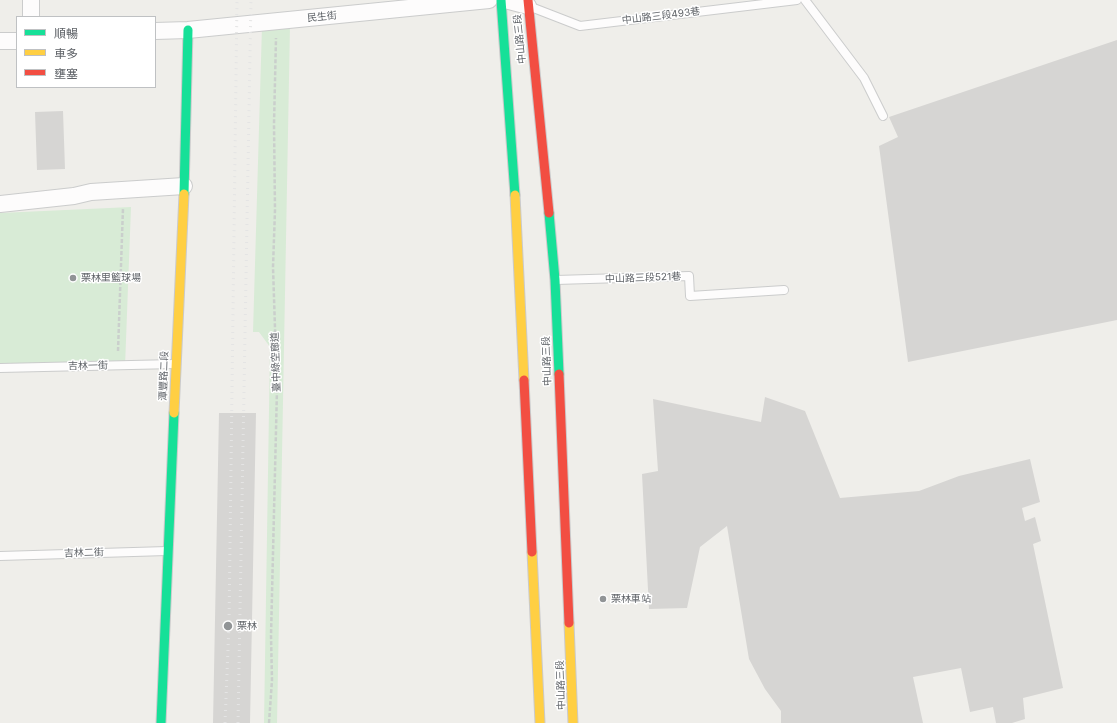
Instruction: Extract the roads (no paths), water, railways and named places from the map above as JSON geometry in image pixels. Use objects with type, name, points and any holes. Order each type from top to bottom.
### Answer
[{"type":"main road","name":"中山路三段","points":[[501,0],[514,180],[540,723]]},
{"type":"main road","name":"中山路三段","points":[[528,3],[555,280],[573,723]]},
{"type":"main road","name":"潭豐路二段","points":[[161,723],[184,186],[188,30]]},
{"type":"street","points":[[31,0],[31,16]]},
{"type":"street","name":"民生街","points":[[156,31],[188,30],[489,0]]},
{"type":"street","points":[[505,0],[528,3]]},
{"type":"street","points":[[0,41],[16,41]]},
{"type":"street","points":[[0,204],[74,196],[92,192],[184,186]]},
{"type":"lane","name":"中山路三段493巷","points":[[528,3],[580,26],[797,0]]},
{"type":"lane","points":[[805,0],[864,78],[883,116]]},
{"type":"lane","name":"中山路三段521巷","points":[[555,280],[689,276],[690,296],[784,290]]},
{"type":"lane","name":"吉林一街","points":[[0,368],[176,364]]},
{"type":"lane","name":"吉林二街","points":[[0,556],[168,551]]},
{"type":"railway","points":[[225,723],[229,624],[237,0]]},
{"type":"railway","points":[[238,723],[251,0]]},
{"type":"place","name":"栗林里籃球場","points":[[73,278]]},
{"type":"place","name":"栗林車站","points":[[603,599]]},
{"type":"place","name":"栗林","points":[[228,626]]}]
